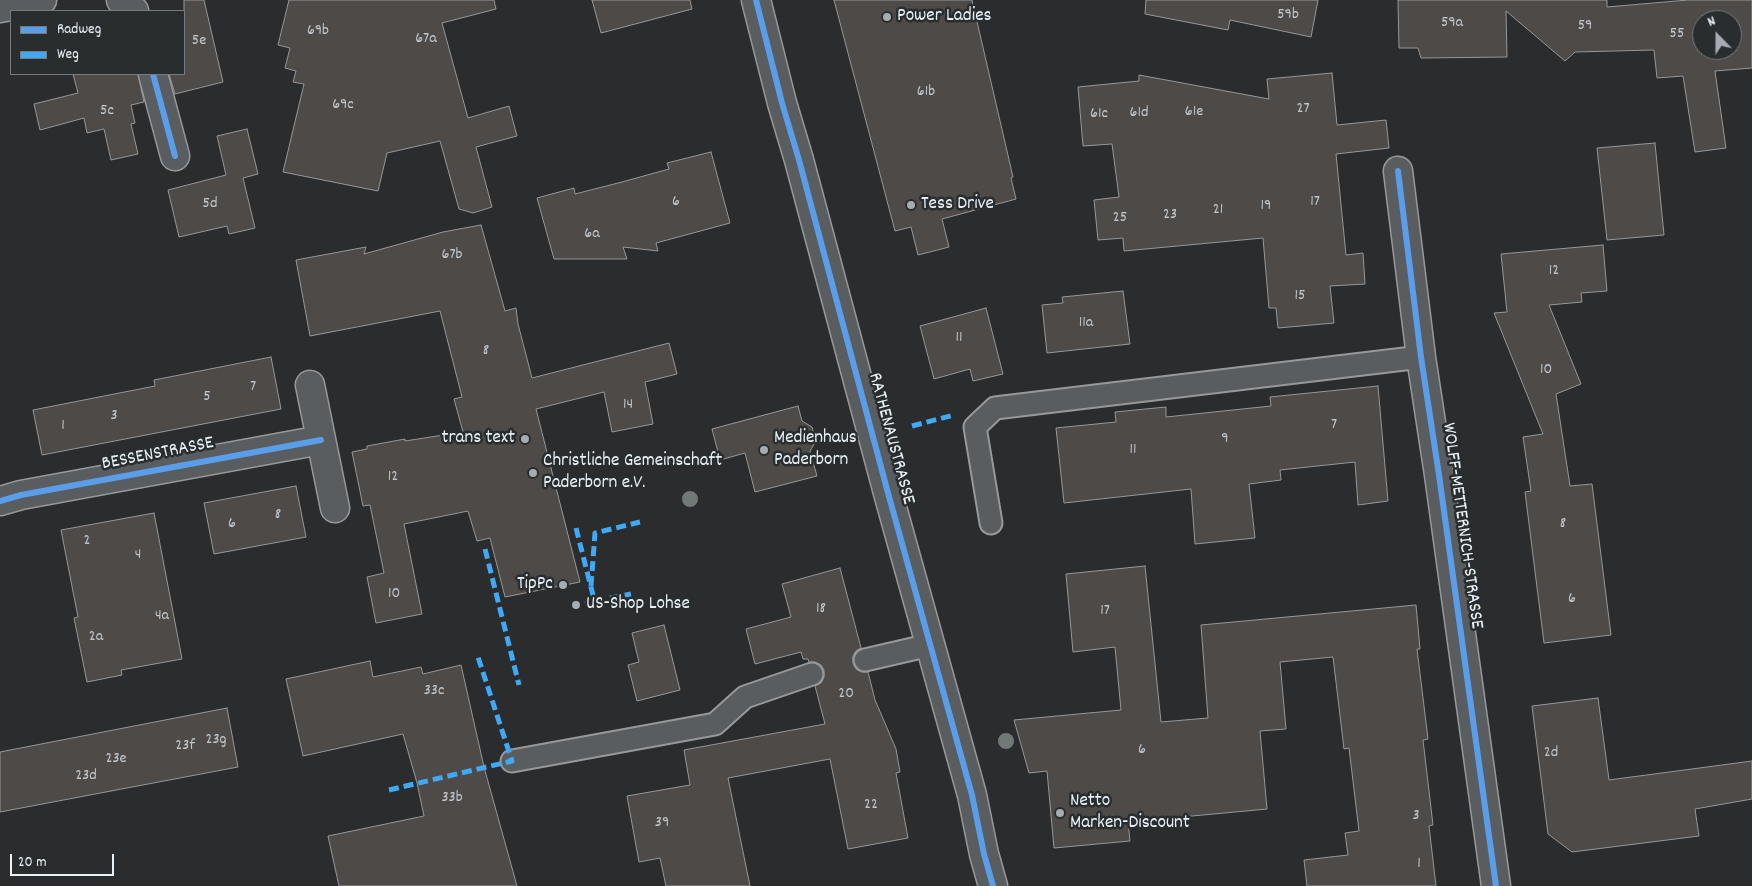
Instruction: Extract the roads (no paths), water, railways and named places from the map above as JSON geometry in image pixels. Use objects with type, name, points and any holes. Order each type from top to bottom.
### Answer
[{"type":"street","points":[[0,8],[42,0]]},
{"type":"street","points":[[120,0],[133,10]]},
{"type":"street","name":"RATHENAUSTRASSE","points":[[756,0],[782,103],[833,283],[972,795],[984,854],[993,886]]},
{"type":"street","points":[[153,75],[175,156]]},
{"type":"street","name":"WOLFF-METTERNICH-STRASSE","points":[[1398,171],[1421,357],[1496,886]]},
{"type":"street","points":[[310,385],[335,508]]},
{"type":"street","name":"BESSENSTRASSE","points":[[0,501],[321,440]]},
{"type":"lane","points":[[991,523],[975,427],[995,408],[1421,357]]},
{"type":"lane","points":[[865,660],[930,645]]},
{"type":"lane","points":[[512,760],[715,724],[745,697],[812,674]]},
{"type":"place","name":"Power Ladies","points":[[887,17]]},
{"type":"place","name":"Tess Drive","points":[[911,205]]},
{"type":"place","name":"trans text","points":[[525,439]]},
{"type":"place","name":"Medienhaus Paderborn","points":[[764,450]]},
{"type":"place","name":"Christliche Gemeinschaft Paderborn e.V.","points":[[533,473]]},
{"type":"place","name":"TipPc","points":[[563,585]]},
{"type":"place","name":"US-Shop Lohse","points":[[576,605]]},
{"type":"place","name":"Netto Marken-Discount","points":[[1060,813]]}]
